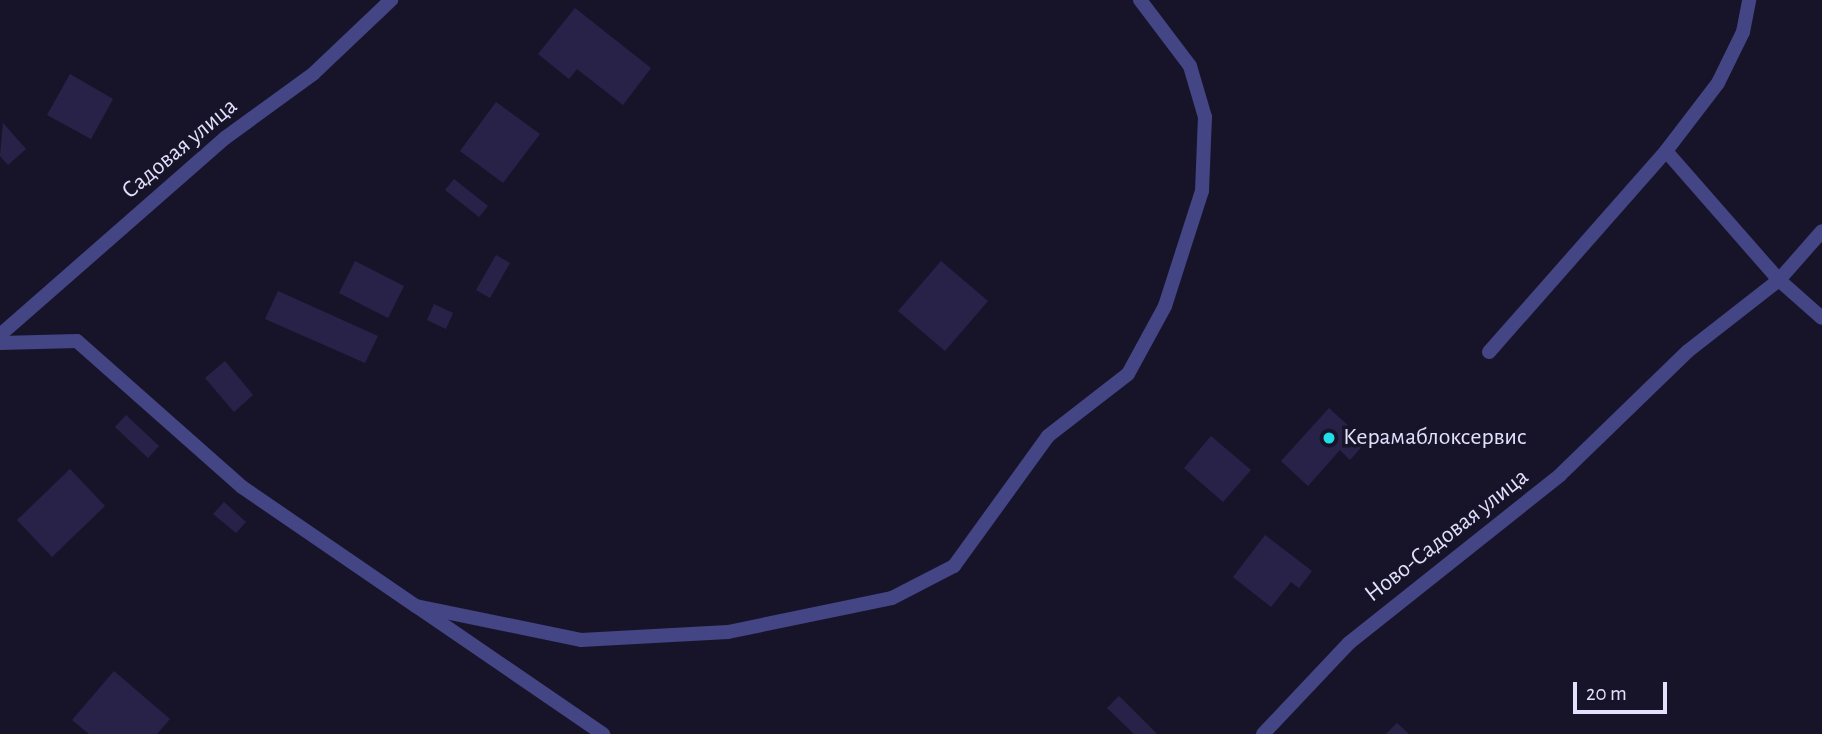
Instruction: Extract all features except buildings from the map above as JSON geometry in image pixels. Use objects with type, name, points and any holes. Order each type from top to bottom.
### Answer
[{"type":"street","name":"Садовая улица","points":[[0,335],[225,138],[313,74],[391,0]]},
{"type":"street","points":[[416,606],[581,640],[728,632],[892,598],[954,566],[1048,436],[1128,374],[1169,293],[1202,191],[1205,117],[1190,66],[1140,0]]},
{"type":"street","points":[[1489,352],[1666,151],[1718,83],[1743,32],[1749,0]]},
{"type":"street","points":[[1666,151],[1779,280],[1822,318]]},
{"type":"street","name":"Ново-Садовая улица","points":[[1263,734],[1349,643],[1560,475],[1688,351],[1779,280],[1822,231]]},
{"type":"street","points":[[0,343],[77,341],[243,487],[603,734]]},
{"type":"place","name":"Керамаблоксервис","points":[[1329,438]]}]
